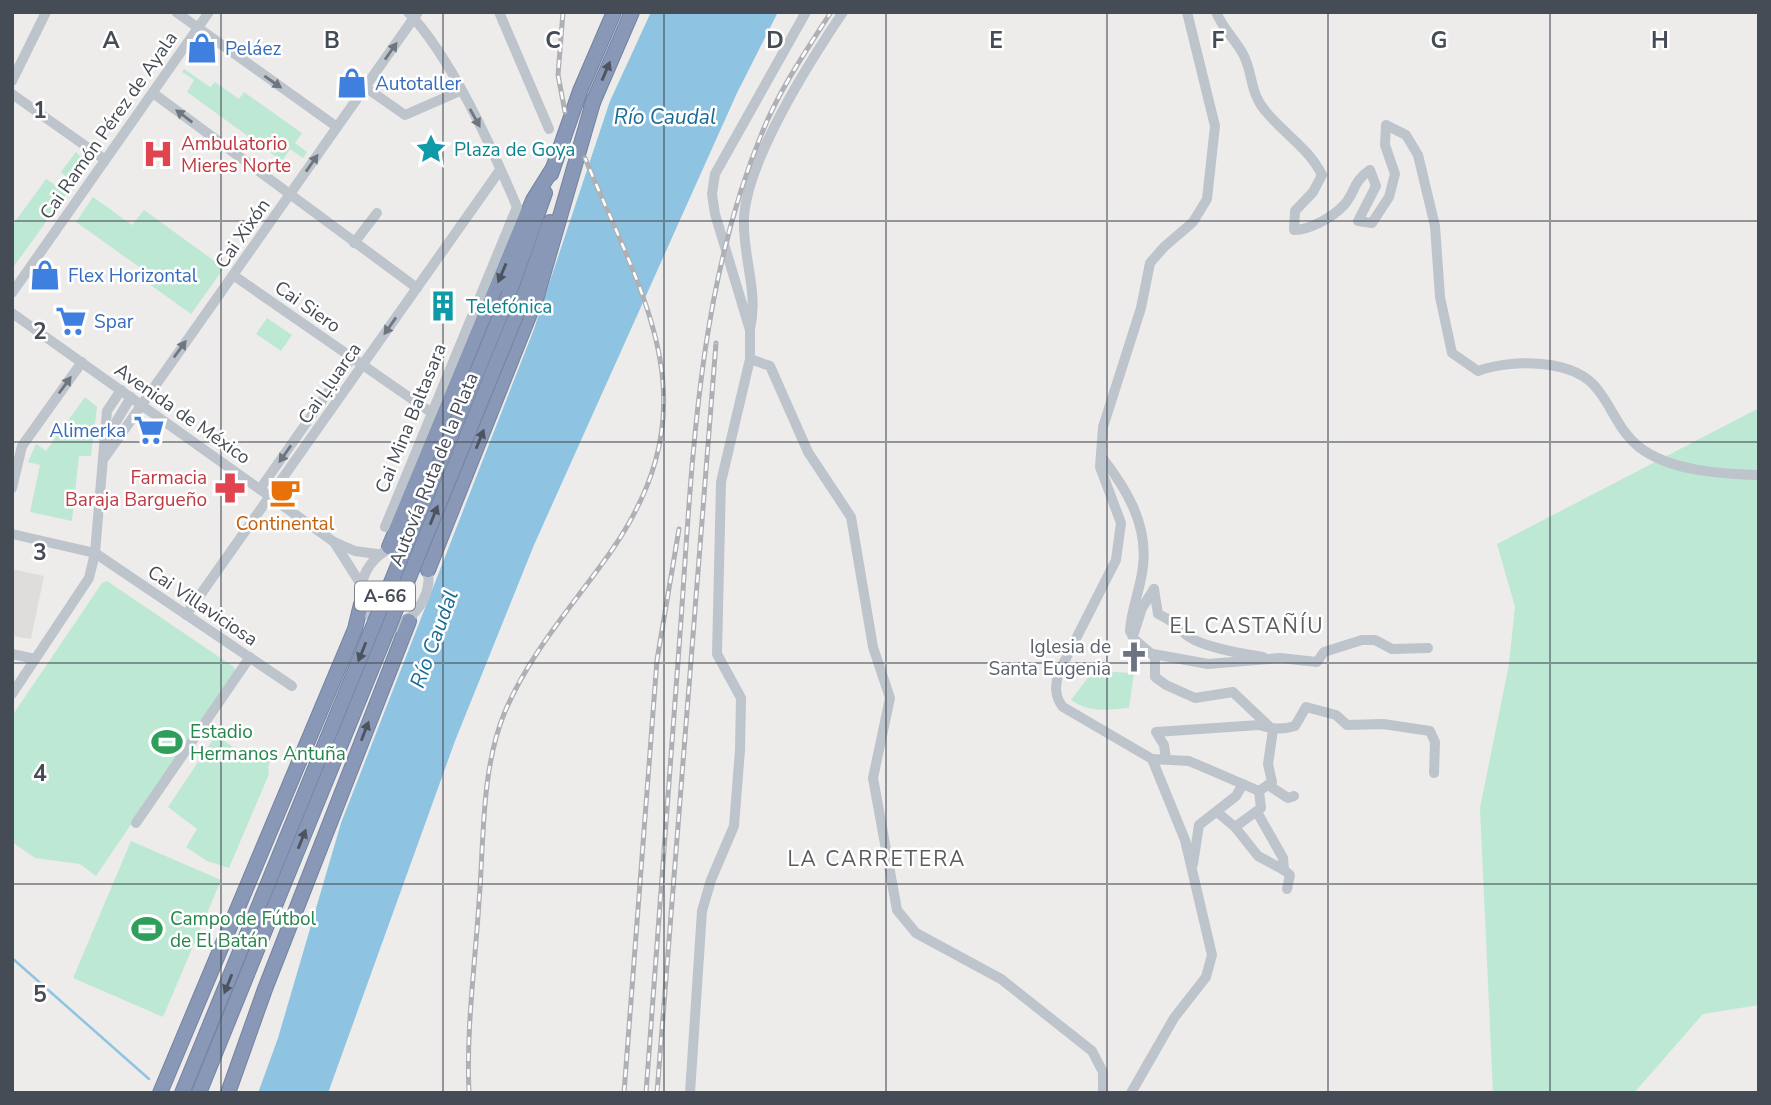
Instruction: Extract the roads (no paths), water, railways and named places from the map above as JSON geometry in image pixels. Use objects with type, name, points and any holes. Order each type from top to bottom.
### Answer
[{"type":"highway","name":"Autovía Ruta de la Plata","points":[[516,295],[553,167],[580,91],[614,12]]},
{"type":"highway","name":"Autovía Ruta de la Plata","points":[[199,1093],[269,900],[594,99],[632,12]]},
{"type":"highway","points":[[428,570],[537,296],[594,99]]},
{"type":"highway","points":[[383,551],[533,200],[553,167]]},
{"type":"highway","points":[[160,1093],[355,629],[361,604]]},
{"type":"highway","name":"A-66","points":[[228,1093],[265,989],[409,621]]},
{"type":"highway","name":"Autovía Ruta de la Plata","points":[[180,1093],[269,900]]},
{"type":"highway","points":[[209,1093],[261,954],[269,900]]},
{"type":"highway","points":[[222,1093],[265,989]]},
{"type":"highway","points":[[154,1093],[201,993]]},
{"type":"street","points":[[12,81],[46,12]]},
{"type":"street","points":[[176,12],[337,127]]},
{"type":"street","name":"Cai Ramón Pérez de Ayala","points":[[12,293],[209,12]]},
{"type":"street","points":[[499,12],[548,129]]},
{"type":"street","points":[[750,330],[715,214],[712,194],[715,174],[806,12]]},
{"type":"street","points":[[690,1093],[702,911],[710,880],[734,826],[740,750],[741,698],[717,654],[717,641],[721,482],[750,359],[750,330],[755,310],[744,220],[746,204],[764,148],[821,44],[843,12]]},
{"type":"street","points":[[1187,12],[1215,126],[1207,199],[1193,222],[1150,263],[1141,309],[1102,427],[1100,467],[1121,523],[1116,560],[1059,671],[1056,693],[1063,707],[1074,715],[1152,758],[1189,761],[1243,784],[1263,788],[1288,798],[1294,796]]},
{"type":"street","points":[[1216,12],[1223,28],[1244,55],[1251,90],[1266,113],[1313,156],[1322,175],[1313,192],[1295,212],[1294,230],[1307,230],[1344,205],[1357,178],[1370,170],[1376,186],[1358,221],[1372,223],[1389,197],[1395,174],[1385,145],[1386,125],[1406,135],[1418,155],[1434,226],[1440,297],[1452,353],[1478,372],[1496,364],[1521,361],[1581,374],[1598,389],[1619,426],[1640,448],[1677,464],[1699,469],[1722,474],[1759,475]]},
{"type":"street","points":[[413,14],[460,92],[500,170]]},
{"type":"street","name":"Cai Xixón","points":[[104,457],[143,406],[413,14]]},
{"type":"street","points":[[365,87],[405,115],[460,92]]},
{"type":"street","points":[[153,93],[417,288]]},
{"type":"street","points":[[12,94],[104,159]]},
{"type":"street","name":"Cai Mina Baltasara","points":[[385,527],[517,207],[500,170]]},
{"type":"street","name":"Cai Ḷḷuarca","points":[[186,615],[500,170]]},
{"type":"street","points":[[355,243],[377,213]]},
{"type":"street","name":"Cai Siero","points":[[233,275],[432,413]]},
{"type":"street","name":"Avenida de México","points":[[12,313],[334,542],[355,551],[383,551]]},
{"type":"street","points":[[260,489],[352,358]]},
{"type":"street","points":[[750,359],[770,366],[808,452],[851,517],[873,648],[890,698],[873,778],[897,910],[916,933],[1001,979],[1092,1051],[1103,1072],[1103,1093]]},
{"type":"street","points":[[12,488],[22,446],[82,362]]},
{"type":"street","points":[[12,694],[89,578],[95,553],[107,411],[121,390]]},
{"type":"street","points":[[104,457],[110,432],[131,397]]},
{"type":"street","points":[[1101,456],[1117,477],[1140,521],[1144,564],[1131,617],[1132,636],[1153,654],[1208,664],[1273,659],[1317,662],[1324,652],[1362,640],[1375,640],[1392,649],[1428,648]]},
{"type":"street","points":[[12,534],[95,553]]},
{"type":"street","name":"Avenida de México","points":[[334,542],[362,586]]},
{"type":"street","points":[[402,545],[411,548],[421,555],[428,570],[424,596],[409,621],[394,628],[369,619],[361,604],[362,586],[383,551],[402,545]]},
{"type":"street","name":"Cai Villaviciosa","points":[[95,553],[292,686]]},
{"type":"street","points":[[1132,636],[1142,608],[1154,589],[1158,614],[1174,621],[1184,633],[1205,644],[1273,659]]},
{"type":"street","points":[[12,654],[35,659]]},
{"type":"street","points":[[1153,654],[1155,677],[1166,685],[1195,698],[1233,692],[1273,730]]},
{"type":"street","points":[[136,823],[250,657]]},
{"type":"street","points":[[1166,759],[1156,732],[1161,730],[1259,725],[1273,730],[1295,726],[1306,707],[1336,715],[1347,725],[1383,724],[1419,727],[1430,731],[1435,742],[1434,773]]},
{"type":"street","points":[[1263,788],[1272,782],[1268,764],[1273,730]]},
{"type":"street","points":[[1131,1093],[1174,1018],[1206,977],[1212,955],[1185,840],[1152,758]]},
{"type":"street","points":[[1192,868],[1199,825],[1236,796],[1243,784]]},
{"type":"street","points":[[1235,827],[1261,808],[1263,788]]},
{"type":"street","points":[[1217,812],[1235,827],[1258,856],[1290,875],[1287,889]]},
{"type":"street","points":[[1257,812],[1283,858],[1284,870]]},
{"type":"water","name":"Río Caudal","points":[[651,12],[778,12],[737,93],[534,545],[455,741],[328,1093],[258,1093],[278,1038],[341,823],[534,329],[610,101]]},
{"type":"waterway","points":[[12,958],[149,1079]]},
{"type":"railway","points":[[563,12],[558,75],[565,112]]},
{"type":"railway","points":[[646,1093],[693,452],[710,322],[723,257],[740,195],[762,133],[785,86],[831,12]]},
{"type":"railway","points":[[469,1093],[470,1021],[485,806],[497,736],[504,714],[526,670],[612,550],[642,497],[659,447],[664,400],[659,353],[647,307],[585,158]]},
{"type":"railway","points":[[657,1093],[716,343]]},
{"type":"railway","points":[[624,1093],[657,660],[679,529]]},
{"type":"place","name":"Peláez","points":[[202,48]]},
{"type":"place","name":"Autotaller","points":[[352,83]]},
{"type":"place","name":"Plaza de Goya","points":[[431,149]]},
{"type":"place","name":"Ambulatorio Mieres Norte","points":[[158,154]]},
{"type":"place","name":"Flex Horizontal","points":[[45,275]]},
{"type":"place","name":"Telefónica","points":[[443,306]]},
{"type":"place","name":"Spar","points":[[71,321]]},
{"type":"place","name":"Alimerka","points":[[149,430]]},
{"type":"place","name":"Farmacia Baraja Bargueño","points":[[230,488]]},
{"type":"place","name":"Continental","points":[[285,492]]},
{"type":"place","name":"Iglesia de Santa Eugenia","points":[[1134,657]]},
{"type":"place","name":"Estadio Hermanos Antuña","points":[[167,742]]},
{"type":"place","name":"Campo de Fútbol de El Batán","points":[[147,929]]},
{"type":"district","name":"EL CASTAÑÍU","points":[[1247,626]]},
{"type":"district","name":"LA CARRETERA","points":[[877,859]]}]
